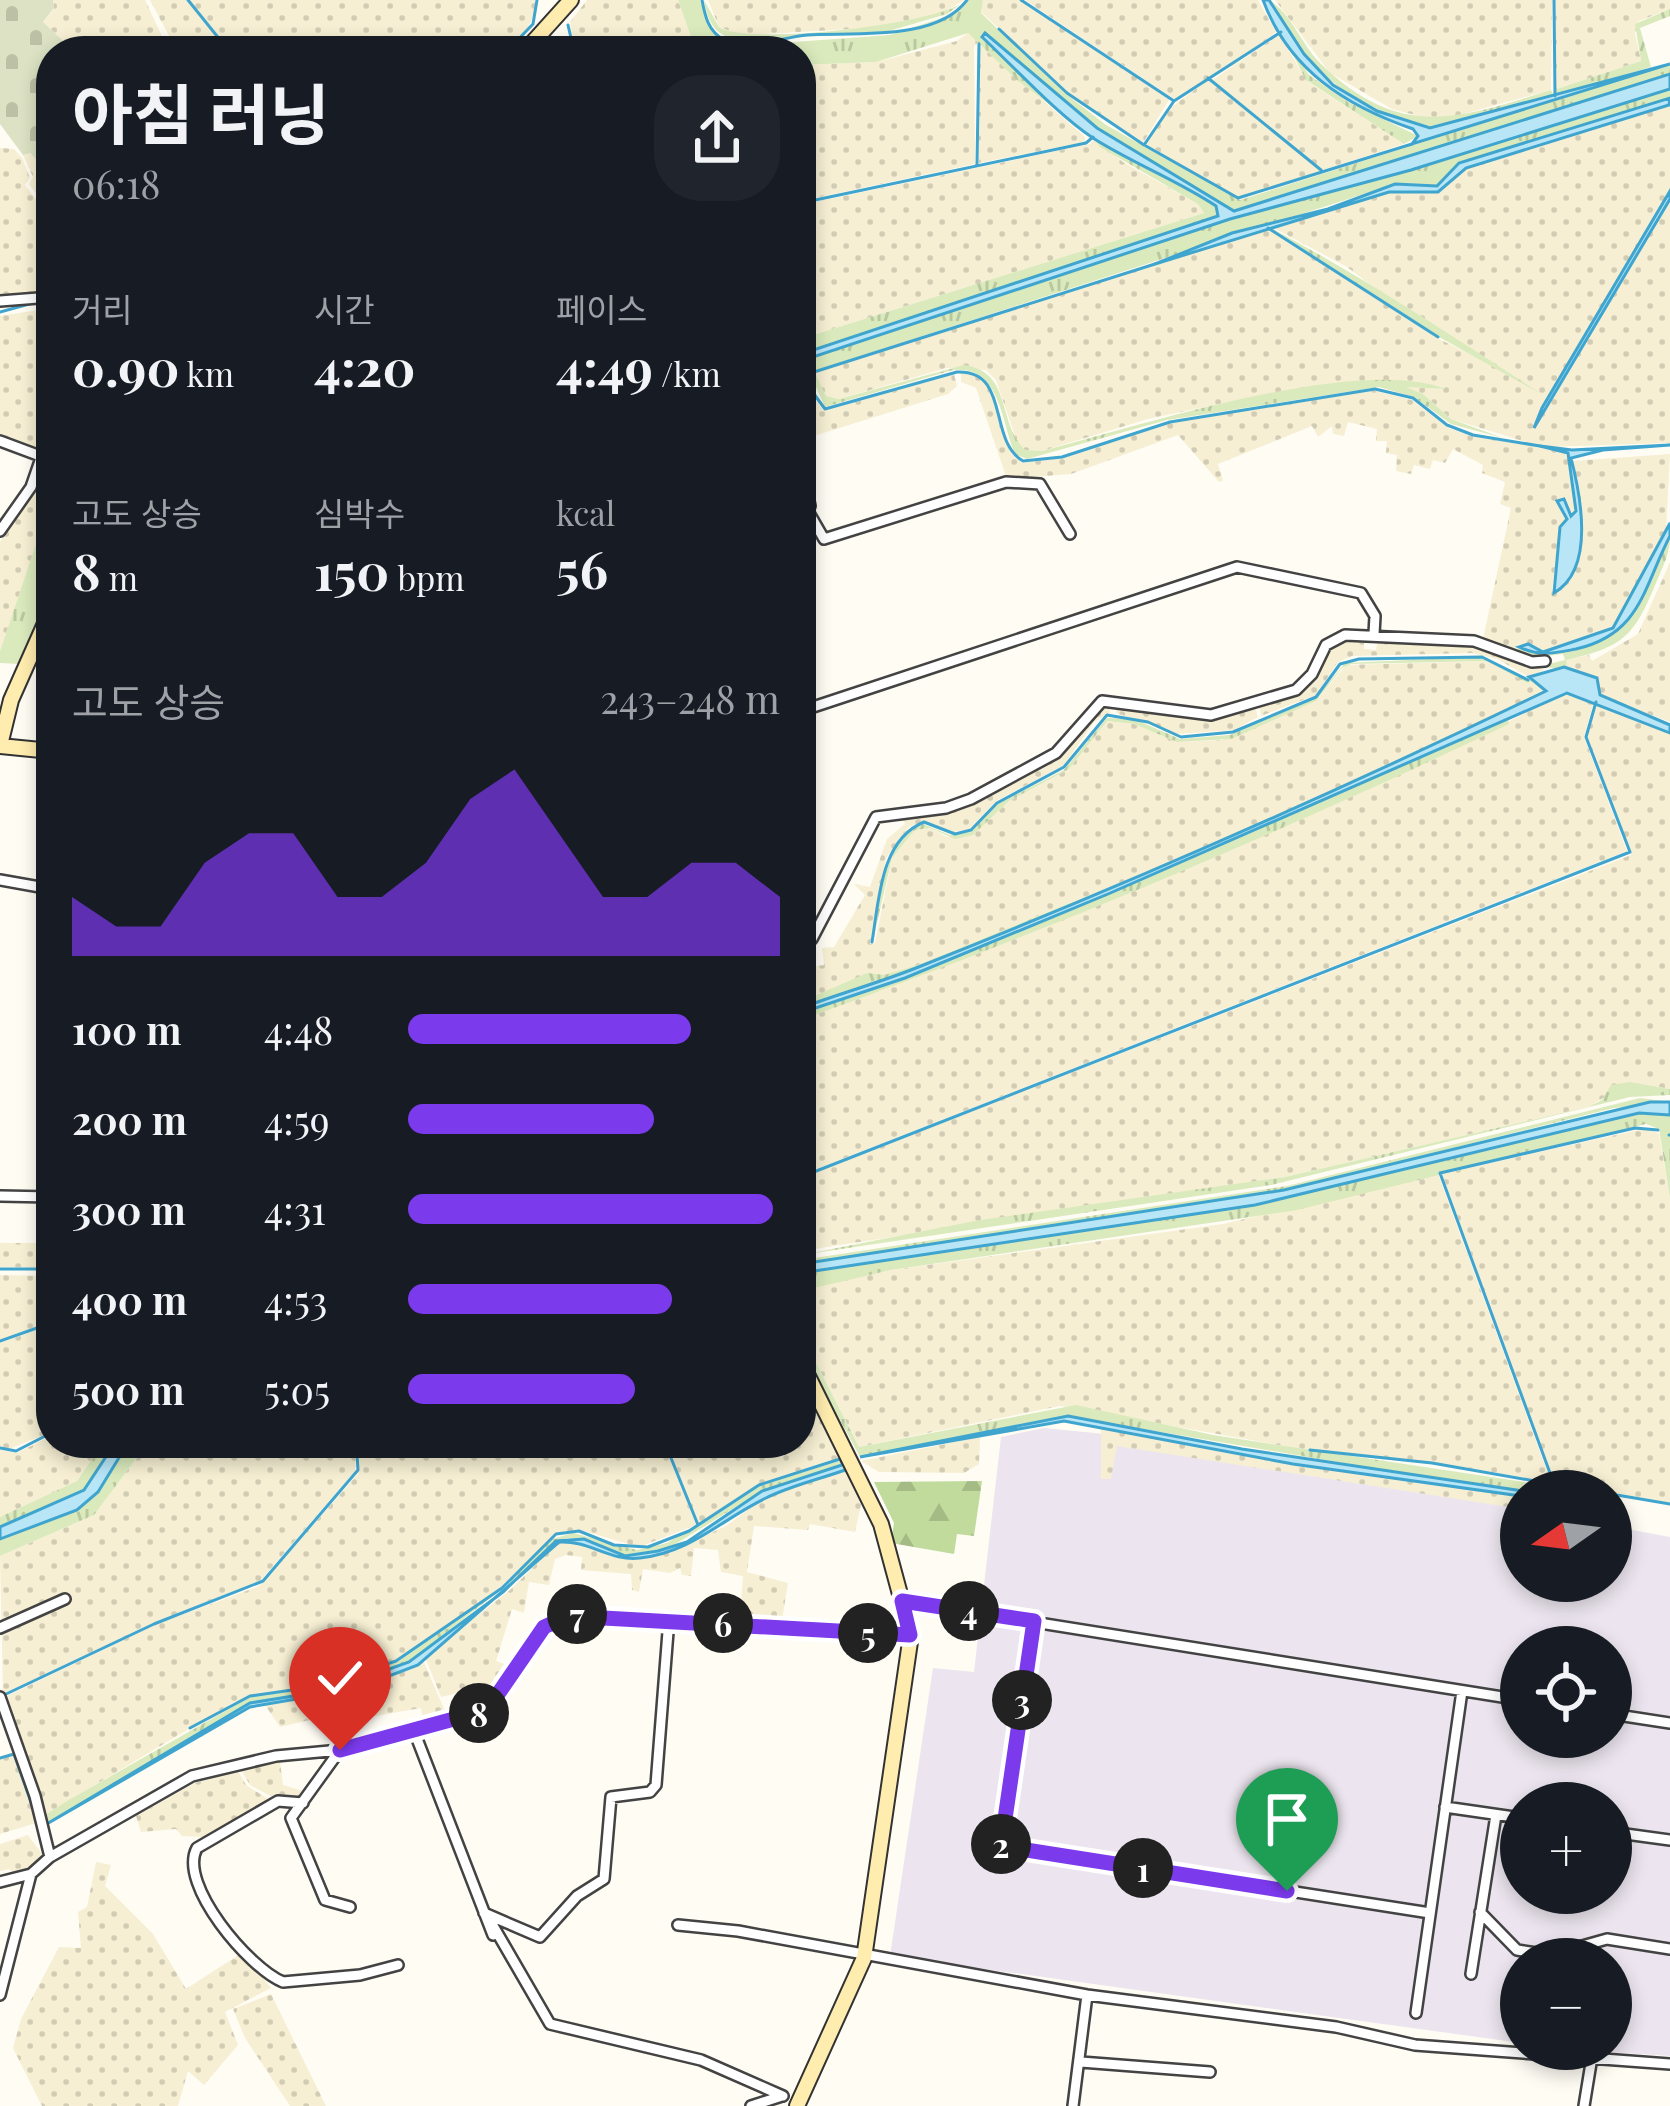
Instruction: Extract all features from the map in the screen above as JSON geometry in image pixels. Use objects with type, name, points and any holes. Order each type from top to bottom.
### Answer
[{"type":"street","points":[[539,36],[571,0]]},
{"type":"street","points":[[0,301],[36,298]]},
{"type":"street","points":[[0,441],[36,455]]},
{"type":"street","points":[[0,531],[36,479]]},
{"type":"street","points":[[816,530],[824,539],[1006,482],[1040,484],[1070,534]]},
{"type":"street","points":[[816,706],[1238,566],[1361,593],[1375,616],[1374,634]]},
{"type":"street","points":[[816,926],[884,812],[946,808],[971,799],[1056,753],[1102,701],[1210,716],[1296,690],[1312,674],[1326,645],[1345,635],[1474,641],[1532,662],[1545,661]]},
{"type":"street","points":[[36,640],[5,703],[0,745],[36,750]]},
{"type":"street","points":[[0,880],[36,886]]},
{"type":"street","points":[[0,1196],[36,1197]]},
{"type":"street","points":[[484,1913],[499,1929],[536,2008],[550,2024],[700,2060],[800,2105],[864,1958],[910,1635],[881,1524],[816,1392]]},
{"type":"street","points":[[0,1628],[65,1599]]},
{"type":"street","points":[[902,1601],[1500,1696]]},
{"type":"street","points":[[0,1882],[31,1874],[50,1857],[192,1776],[276,1756],[340,1750],[487,1710],[533,1641],[556,1619],[591,1614],[910,1635]]},
{"type":"street","points":[[484,1913],[540,1937],[577,1896],[604,1879],[611,1797],[650,1792],[656,1785],[669,1619]]},
{"type":"street","points":[[1034,1621],[1001,1846],[1430,1913]]},
{"type":"street","points":[[1416,2013],[1462,1690]]},
{"type":"street","points":[[0,1697],[35,1796],[50,1857]]},
{"type":"street","points":[[1632,1717],[1670,1723]]},
{"type":"street","points":[[414,1731],[493,1935]]},
{"type":"street","points":[[340,1750],[291,1818],[325,1900],[350,1907]]},
{"type":"street","points":[[303,1803],[278,1801],[197,1847],[193,1862],[209,1913],[283,1982],[360,1975],[398,1965]]},
{"type":"street","points":[[1445,1807],[1500,1815]]},
{"type":"street","points":[[1471,1974],[1496,1815]]},
{"type":"street","points":[[1632,1835],[1670,1840]]},
{"type":"street","points":[[0,1995],[31,1874]]},
{"type":"street","points":[[1480,1912],[1517,1950],[1550,1955],[1607,1939],[1670,1949]]},
{"type":"street","points":[[678,1925],[738,1930],[864,1958],[1088,1995],[1336,2027],[1415,2044],[1500,2050]]},
{"type":"street","points":[[1073,2106],[1088,1995]]},
{"type":"street","points":[[1632,2060],[1670,2063]]},
{"type":"street","points":[[1081,2062],[1210,2072]]},
{"type":"street","points":[[1583,2106],[1590,2070]]},
{"type":"street","points":[[752,2106],[783,2096]]},
{"type":"shaded area","points":[[53,0],[145,0],[162,36],[58,36],[43,22],[54,9]]},
{"type":"shaded area","points":[[150,0],[186,0],[216,36],[169,36]]},
{"type":"shaded area","points":[[189,0],[535,0],[536,7],[528,28],[519,36],[219,36]]},
{"type":"shaded area","points":[[587,0],[678,0],[691,36],[572,36],[570,22]]},
{"type":"shaded area","points":[[708,0],[964,0],[939,15],[888,27],[742,35],[719,27]]},
{"type":"shaded area","points":[[983,0],[1019,0],[1170,98],[1143,143],[1068,92],[981,12]]},
{"type":"shaded area","points":[[1025,0],[1258,0],[1276,32],[1234,65],[1174,99]]},
{"type":"shaded area","points":[[1275,0],[1552,0],[1551,90],[1438,121],[1392,109],[1330,73]]},
{"type":"shaded area","points":[[1555,0],[1670,0],[1670,9],[1639,21],[1635,33],[1641,61],[1554,90]]},
{"type":"shaded area","points":[[968,33],[979,41],[974,47],[975,164],[816,198],[816,64],[876,62],[957,41]]},
{"type":"shaded area","points":[[1279,35],[1308,82],[1404,144],[1323,170],[1211,81]]},
{"type":"shaded area","points":[[981,46],[1085,137],[1085,142],[979,163],[977,49]]},
{"type":"shaded area","points":[[1208,80],[1321,172],[1237,197],[1146,144],[1165,112]]},
{"type":"shaded area","points":[[1670,104],[1670,191],[1542,408],[1536,427],[1670,199],[1670,443],[1545,447],[1568,453],[1576,512],[1560,527],[1552,591],[1577,561],[1581,518],[1572,461],[1670,454],[1666,531],[1621,621],[1579,644],[1542,652],[1519,644],[1517,651],[1483,639],[1511,508],[1500,504],[1505,482],[1482,473],[1483,465],[1453,449],[1445,463],[1433,460],[1430,469],[1414,465],[1411,474],[1396,471],[1397,455],[1386,453],[1387,441],[1376,441],[1377,429],[1348,422],[1344,436],[1333,434],[1332,426],[1318,437],[1312,426],[1218,464],[1223,481],[1219,482],[1178,435],[1071,474],[1007,479],[976,388],[961,382],[961,373],[977,375],[990,387],[1011,453],[1022,463],[1063,458],[1160,425],[1371,390],[1412,400],[1448,428],[1471,436],[1542,447],[1451,419],[1423,394],[1398,386],[1445,389],[1437,386],[1405,381],[1257,396],[1148,419],[1042,451],[1025,450],[1017,442],[996,380],[986,370],[947,368],[839,399],[826,396],[819,386],[816,373],[1267,228],[1437,338],[1512,375],[1409,314],[1347,267],[1272,227],[1390,192],[1433,193],[1466,168]]},
{"type":"shaded area","points":[[1094,139],[1123,162],[1198,204],[1204,213],[816,334],[816,202],[1090,144]]},
{"type":"shaded area","points":[[0,148],[14,149],[22,158],[30,178],[25,185],[36,199],[36,293],[0,298]]},
{"type":"shaded area","points":[[30,153],[36,160],[36,194],[23,155]]},
{"type":"shaded area","points":[[36,310],[36,450],[0,434],[0,316]]},
{"type":"shaded area","points":[[954,374],[957,386],[948,394],[816,435],[816,400],[824,411]]},
{"type":"shaded area","points":[[36,482],[36,545],[0,651],[0,542]]},
{"type":"shaded area","points":[[1670,562],[1670,722],[1599,695],[1568,671],[1565,660],[1589,655],[1592,661],[1638,634]]},
{"type":"shaded area","points":[[1364,638],[1364,649],[1376,650],[1378,639],[1473,645],[1544,670],[1529,677],[1497,659],[1472,653],[1352,656],[1338,662],[1316,695],[1261,716],[1259,705],[1307,688],[1334,645]]},
{"type":"shaded area","points":[[1487,661],[1527,683],[1538,680],[1547,691],[1232,837],[918,965],[816,997],[816,966],[824,965],[822,948],[834,947],[865,895],[854,884],[870,887],[887,839],[905,824],[900,813],[941,811],[1064,751],[1102,706],[1109,704],[1110,713],[1094,722],[1064,765],[998,800],[969,829],[951,832],[925,821],[909,827],[886,858],[870,944],[875,943],[892,858],[915,830],[930,828],[947,837],[973,835],[1009,801],[1069,769],[1106,721],[1134,724],[1177,742],[1222,740],[1316,701],[1346,665]]},
{"type":"shaded area","points":[[1567,692],[1594,701],[1584,737],[1627,851],[816,1169],[816,1014],[1169,874],[1441,756]]},
{"type":"shaded area","points":[[1598,702],[1670,733],[1670,1089],[1630,1082],[1588,1107],[1285,1177],[816,1249],[816,1172],[1631,855],[1587,736]]},
{"type":"shaded area","points":[[1116,704],[1195,719],[1255,706],[1258,717],[1234,730],[1177,734],[1116,713]]},
{"type":"shaded area","points":[[1647,1128],[1659,1134],[1670,1199],[1670,1503],[1632,1496],[1632,1470],[1550,1470],[1442,1174]]},
{"type":"shaded area","points":[[1438,1174],[1547,1470],[1500,1473],[1307,1450],[1060,1406],[859,1447],[816,1362],[816,1286],[891,1270],[1223,1224]]},
{"type":"shaded area","points":[[0,1243],[36,1243],[36,1268],[0,1267]]},
{"type":"shaded area","points":[[0,1275],[36,1276],[36,1327],[0,1340]]},
{"type":"shaded area","points":[[36,1330],[36,1438],[7,1450],[0,1447],[0,1343]]},
{"type":"shaded area","points":[[816,1412],[839,1458],[758,1484],[698,1524],[673,1458],[816,1458]]},
{"type":"shaded area","points":[[1044,1428],[1115,1435],[1500,1505],[1500,1602],[1632,1602],[1632,1530],[1670,1537],[1670,2056],[1632,2054],[1632,1938],[1500,1938],[1500,2040],[890,1956],[933,1668],[974,1672],[1001,1437]]},
{"type":"shaded area","points":[[1101,1428],[1293,1464],[1500,1493],[1500,1506],[1117,1446],[1111,1479],[1101,1479]]},
{"type":"shaded area","points":[[980,1437],[979,1464],[964,1473],[879,1472],[861,1461]]},
{"type":"shaded area","points":[[36,1444],[36,1458],[93,1458],[77,1481],[0,1517],[0,1450],[17,1453]]},
{"type":"shaded area","points":[[137,1458],[356,1458],[355,1471],[260,1581],[153,1623],[3,1694],[0,1556],[94,1515]]},
{"type":"shaded area","points":[[359,1458],[670,1458],[696,1525],[639,1547],[584,1531],[558,1532],[496,1591],[397,1659],[318,1685],[234,1702],[43,1816],[7,1696],[155,1625],[259,1586],[358,1474]]},
{"type":"shaded area","points":[[846,1470],[861,1505],[855,1532],[810,1524],[808,1530],[754,1526],[747,1572],[788,1583],[782,1620],[740,1617],[743,1576],[721,1572],[718,1550],[694,1548],[691,1576],[682,1575],[680,1568],[670,1573],[643,1569],[639,1592],[632,1590],[631,1574],[581,1570],[582,1557],[566,1555],[555,1559],[549,1585],[529,1582],[524,1613],[512,1609],[496,1661],[513,1667],[491,1699],[477,1708],[471,1690],[441,1697],[425,1657],[510,1590],[559,1542],[588,1544],[627,1559],[665,1554],[726,1526],[764,1498]]},
{"type":"shaded area","points":[[423,1660],[448,1718],[424,1724],[421,1708],[364,1718],[359,1708],[280,1727],[265,1705],[355,1689]]},
{"type":"shaded area","points":[[13,1755],[36,1823],[0,1834],[0,1759]]},
{"type":"shaded area","points":[[280,1761],[283,1785],[306,1792],[300,1798],[276,1799],[250,1785],[241,1770]]},
{"type":"shaded area","points":[[238,1771],[246,1785],[271,1801],[205,1837],[182,1836],[176,1829],[141,1832],[136,1816],[195,1783]]},
{"type":"shaded area","points":[[28,1835],[45,1858],[13,1876],[10,1869],[0,1871],[0,1844]]},
{"type":"shaded area","points":[[96,1862],[111,1865],[105,1886],[153,1934],[186,1989],[243,1952],[271,1988],[225,2012],[238,2045],[204,2085],[188,2071],[178,2106],[42,2106],[13,2048],[21,2019],[59,1947],[81,1948],[78,1912],[87,1907]]},
{"type":"shaded area","points":[[271,1994],[326,2106],[290,2106],[245,2038],[233,2009]]},
{"type":"green space","points":[[0,0],[53,0],[54,8],[43,22],[58,36],[36,36],[36,160],[30,153],[23,155],[0,124]]},
{"type":"green space","points":[[678,0],[700,0],[713,33],[719,36],[691,36]]},
{"type":"green space","points":[[704,0],[719,27],[800,34],[914,19],[962,3],[947,14],[889,31],[816,36],[726,36],[708,17]]},
{"type":"green space","points":[[969,0],[983,0],[981,13],[1066,94],[1106,125],[1240,200],[1670,64],[1670,74],[1234,211],[1097,128],[983,37],[1091,136],[1017,80],[968,33],[876,62],[816,64],[816,40],[890,35],[954,14]]},
{"type":"green space","points":[[1269,0],[1320,63],[1376,104],[1430,117],[1486,109],[1551,90],[1554,97],[1464,125],[1409,125],[1384,116],[1336,85],[1296,44]]},
{"type":"green space","points":[[1670,9],[1670,16],[1640,28],[1651,67],[1556,96],[1554,90],[1641,61],[1635,24]]},
{"type":"green space","points":[[1282,33],[1309,75],[1348,102],[1418,136],[1404,144],[1306,80]]},
{"type":"green space","points":[[1670,89],[1670,98],[1478,157],[1437,186],[1395,184],[816,370],[816,356],[1230,219],[1411,170]]},
{"type":"green space","points":[[1094,139],[1216,205],[1218,217],[816,349],[816,334],[1204,213],[1198,204],[1100,147]]},
{"type":"green space","points":[[1269,227],[1372,286],[1541,394],[1439,337]]},
{"type":"green space","points":[[964,365],[990,377],[1025,450],[1042,451],[1246,398],[1359,381],[1407,381],[1446,389],[1406,387],[1423,394],[1451,419],[1503,438],[1451,424],[1414,397],[1379,387],[1167,420],[1027,459],[1015,454],[990,385],[969,371],[953,370],[825,407],[816,375],[826,396],[839,399]]},
{"type":"green space","points":[[1670,536],[1666,560],[1648,601],[1633,627],[1614,644],[1566,660],[1568,671],[1541,666],[1565,660],[1563,654],[1537,657],[1517,651],[1519,647],[1540,653],[1561,651],[1597,642],[1614,632],[1637,607]]},
{"type":"green space","points":[[36,544],[36,633],[6,698],[19,664],[0,663]]},
{"type":"green space","points":[[1475,657],[1491,662],[1522,678],[1538,680],[1527,683],[1487,661],[1351,664],[1342,668],[1316,701],[1231,739],[1177,742],[1134,724],[1107,721],[1069,769],[1009,801],[973,835],[955,839],[930,828],[915,830],[892,858],[872,944],[885,876],[891,860],[898,845],[909,833],[923,824],[950,835],[970,832],[998,804],[1064,770],[1107,718],[1134,719],[1180,739],[1230,735],[1316,698],[1345,663]]},
{"type":"green space","points":[[1508,719],[1509,724],[1247,843],[1069,918],[816,1014],[816,1008],[905,978]]},
{"type":"green space","points":[[1232,837],[921,966],[816,1003],[816,995],[867,973],[884,975]]},
{"type":"green space","points":[[1630,1082],[1670,1089],[1670,1095],[1630,1097],[1271,1185],[816,1253],[980,1220],[1285,1177],[1588,1107],[1602,1100],[1611,1085]]},
{"type":"green space","points":[[1640,1098],[1670,1102],[1614,1108],[1284,1190],[816,1262],[816,1258],[1287,1186]]},
{"type":"green space","points":[[1652,1111],[1670,1115],[1670,1199],[1659,1129],[1646,1124],[1297,1210],[891,1270],[816,1288],[816,1271],[1255,1205]]},
{"type":"green space","points":[[816,1362],[859,1447],[1076,1405],[1213,1435],[1500,1478],[1500,1488],[1407,1474],[1068,1416],[860,1457],[816,1376]]},
{"type":"green space","points":[[93,1458],[105,1458],[84,1490],[0,1527],[0,1517],[77,1481]]},
{"type":"green space","points":[[119,1458],[137,1458],[94,1515],[0,1556],[0,1539],[77,1510],[98,1492]]},
{"type":"green space","points":[[839,1461],[842,1465],[762,1491],[669,1548],[625,1556],[591,1540],[566,1538],[504,1587],[549,1540],[573,1533],[637,1550],[667,1543],[760,1486]]},
{"type":"green space","points":[[982,1481],[974,1536],[957,1534],[954,1554],[891,1543],[894,1523],[874,1482]]},
{"type":"green space","points":[[497,1592],[409,1662],[331,1690],[250,1703],[45,1825],[43,1816],[67,1801],[250,1697],[320,1687],[397,1662]]},
{"type":"water","points":[[1263,0],[1269,0],[1304,54],[1333,85],[1377,111],[1430,128],[1670,64],[1412,144],[1418,136],[1413,129],[1343,97],[1304,66],[1274,25]]},
{"type":"water","points":[[985,33],[1097,128],[1234,211],[1670,74],[1670,89],[1411,170],[1230,219],[816,356],[816,349],[1218,216],[1216,206],[1080,129],[982,37]]},
{"type":"water","points":[[1670,98],[1669,105],[1466,168],[1438,192],[1389,192],[1155,264],[1232,233],[1328,209],[1395,184],[1437,186],[1459,163]]},
{"type":"water","points":[[1670,191],[1670,199],[1534,428],[1542,408]]},
{"type":"water","points":[[1670,445],[1603,450],[1571,458],[1581,512],[1580,550],[1567,582],[1554,593],[1560,527],[1567,519],[1557,501],[1564,499],[1571,516],[1576,511],[1568,453],[1540,446],[1572,450]]},
{"type":"water","points":[[1670,523],[1670,536],[1646,591],[1614,632],[1598,642],[1561,652],[1541,653],[1519,647],[1528,644],[1543,652],[1613,628]]},
{"type":"water","points":[[1564,667],[1597,678],[1600,695],[1670,725],[1670,733],[1567,693],[1108,894],[905,978],[816,1008],[816,1003],[906,972],[1158,868],[1546,691],[1529,677]]},
{"type":"water","points":[[1650,1102],[1670,1102],[1670,1115],[1639,1113],[1255,1205],[816,1271],[816,1262],[1284,1190]]},
{"type":"water","points":[[1068,1416],[1242,1449],[1500,1488],[1500,1493],[1293,1464],[1064,1421],[860,1457]]},
{"type":"water","points":[[105,1458],[119,1458],[98,1492],[77,1510],[0,1539],[0,1527],[84,1490]]},
{"type":"water","points":[[848,1463],[845,1470],[766,1498],[706,1534],[659,1555],[629,1558],[559,1542],[516,1580],[556,1541],[584,1539],[625,1556],[658,1551],[687,1542],[762,1491]]},
{"type":"water","points":[[494,1599],[418,1665],[355,1689],[250,1707],[45,1825],[250,1703],[331,1690],[409,1662]]},
{"type":"waterway","points":[[188,0],[217,36]]},
{"type":"waterway","points":[[521,36],[533,24],[537,0]]},
{"type":"waterway","points":[[702,0],[706,17],[719,36]]},
{"type":"waterway","points":[[802,36],[915,29],[953,13],[967,0]]},
{"type":"waterway","points":[[1021,0],[1174,101]]},
{"type":"waterway","points":[[1554,0],[1555,96]]},
{"type":"waterway","points":[[568,25],[571,36]]},
{"type":"waterway","points":[[999,29],[1067,93],[1144,145],[1174,101],[1281,32]]},
{"type":"waterway","points":[[977,165],[979,44]]},
{"type":"waterway","points":[[1208,78],[1321,170]]},
{"type":"waterway","points":[[816,200],[1086,143],[1093,137]]},
{"type":"waterway","points":[[1146,146],[1238,198],[1412,144]]},
{"type":"waterway","points":[[1268,228],[1438,337]]},
{"type":"waterway","points":[[816,371],[1155,264]]},
{"type":"waterway","points":[[0,312],[33,303]]},
{"type":"waterway","points":[[816,397],[825,409],[957,372],[974,374],[992,394],[1005,438],[1023,461],[1062,457],[1170,422],[1375,389],[1413,398],[1447,425],[1473,435],[1540,446]]},
{"type":"waterway","points":[[872,942],[884,873],[909,831],[924,822],[955,834],[971,830],[997,803],[1064,767],[1107,715],[1148,722],[1181,737],[1233,732],[1316,697],[1340,664],[1359,659],[1482,657],[1528,680]]},
{"type":"waterway","points":[[816,1171],[1630,852],[1586,737],[1596,702]]},
{"type":"waterway","points":[[1549,1470],[1440,1173],[1635,1128],[1658,1130]]},
{"type":"waterway","points":[[0,1269],[36,1269]]},
{"type":"waterway","points":[[0,1341],[36,1328]]},
{"type":"waterway","points":[[0,1448],[16,1451],[36,1441]]},
{"type":"waterway","points":[[1310,1450],[1500,1475]]},
{"type":"waterway","points":[[10,1713],[4,1695],[154,1624],[263,1581],[358,1470],[357,1458]]},
{"type":"waterway","points":[[671,1458],[698,1525]]},
{"type":"waterway","points":[[190,1728],[250,1696],[320,1686],[396,1661],[502,1588],[556,1534],[579,1531],[614,1545],[648,1547],[689,1531],[759,1485],[840,1459],[843,1465]]},
{"type":"waterway","points":[[1632,1498],[1670,1504]]},
{"type":"waterway","points":[[0,1758],[14,1754],[34,1811]]},
{"type":"route","points":[[340,1750],[487,1710],[544,1627],[568,1616],[910,1635],[902,1601],[965,1610],[1034,1621],[1001,1846],[1287,1891]]}]
